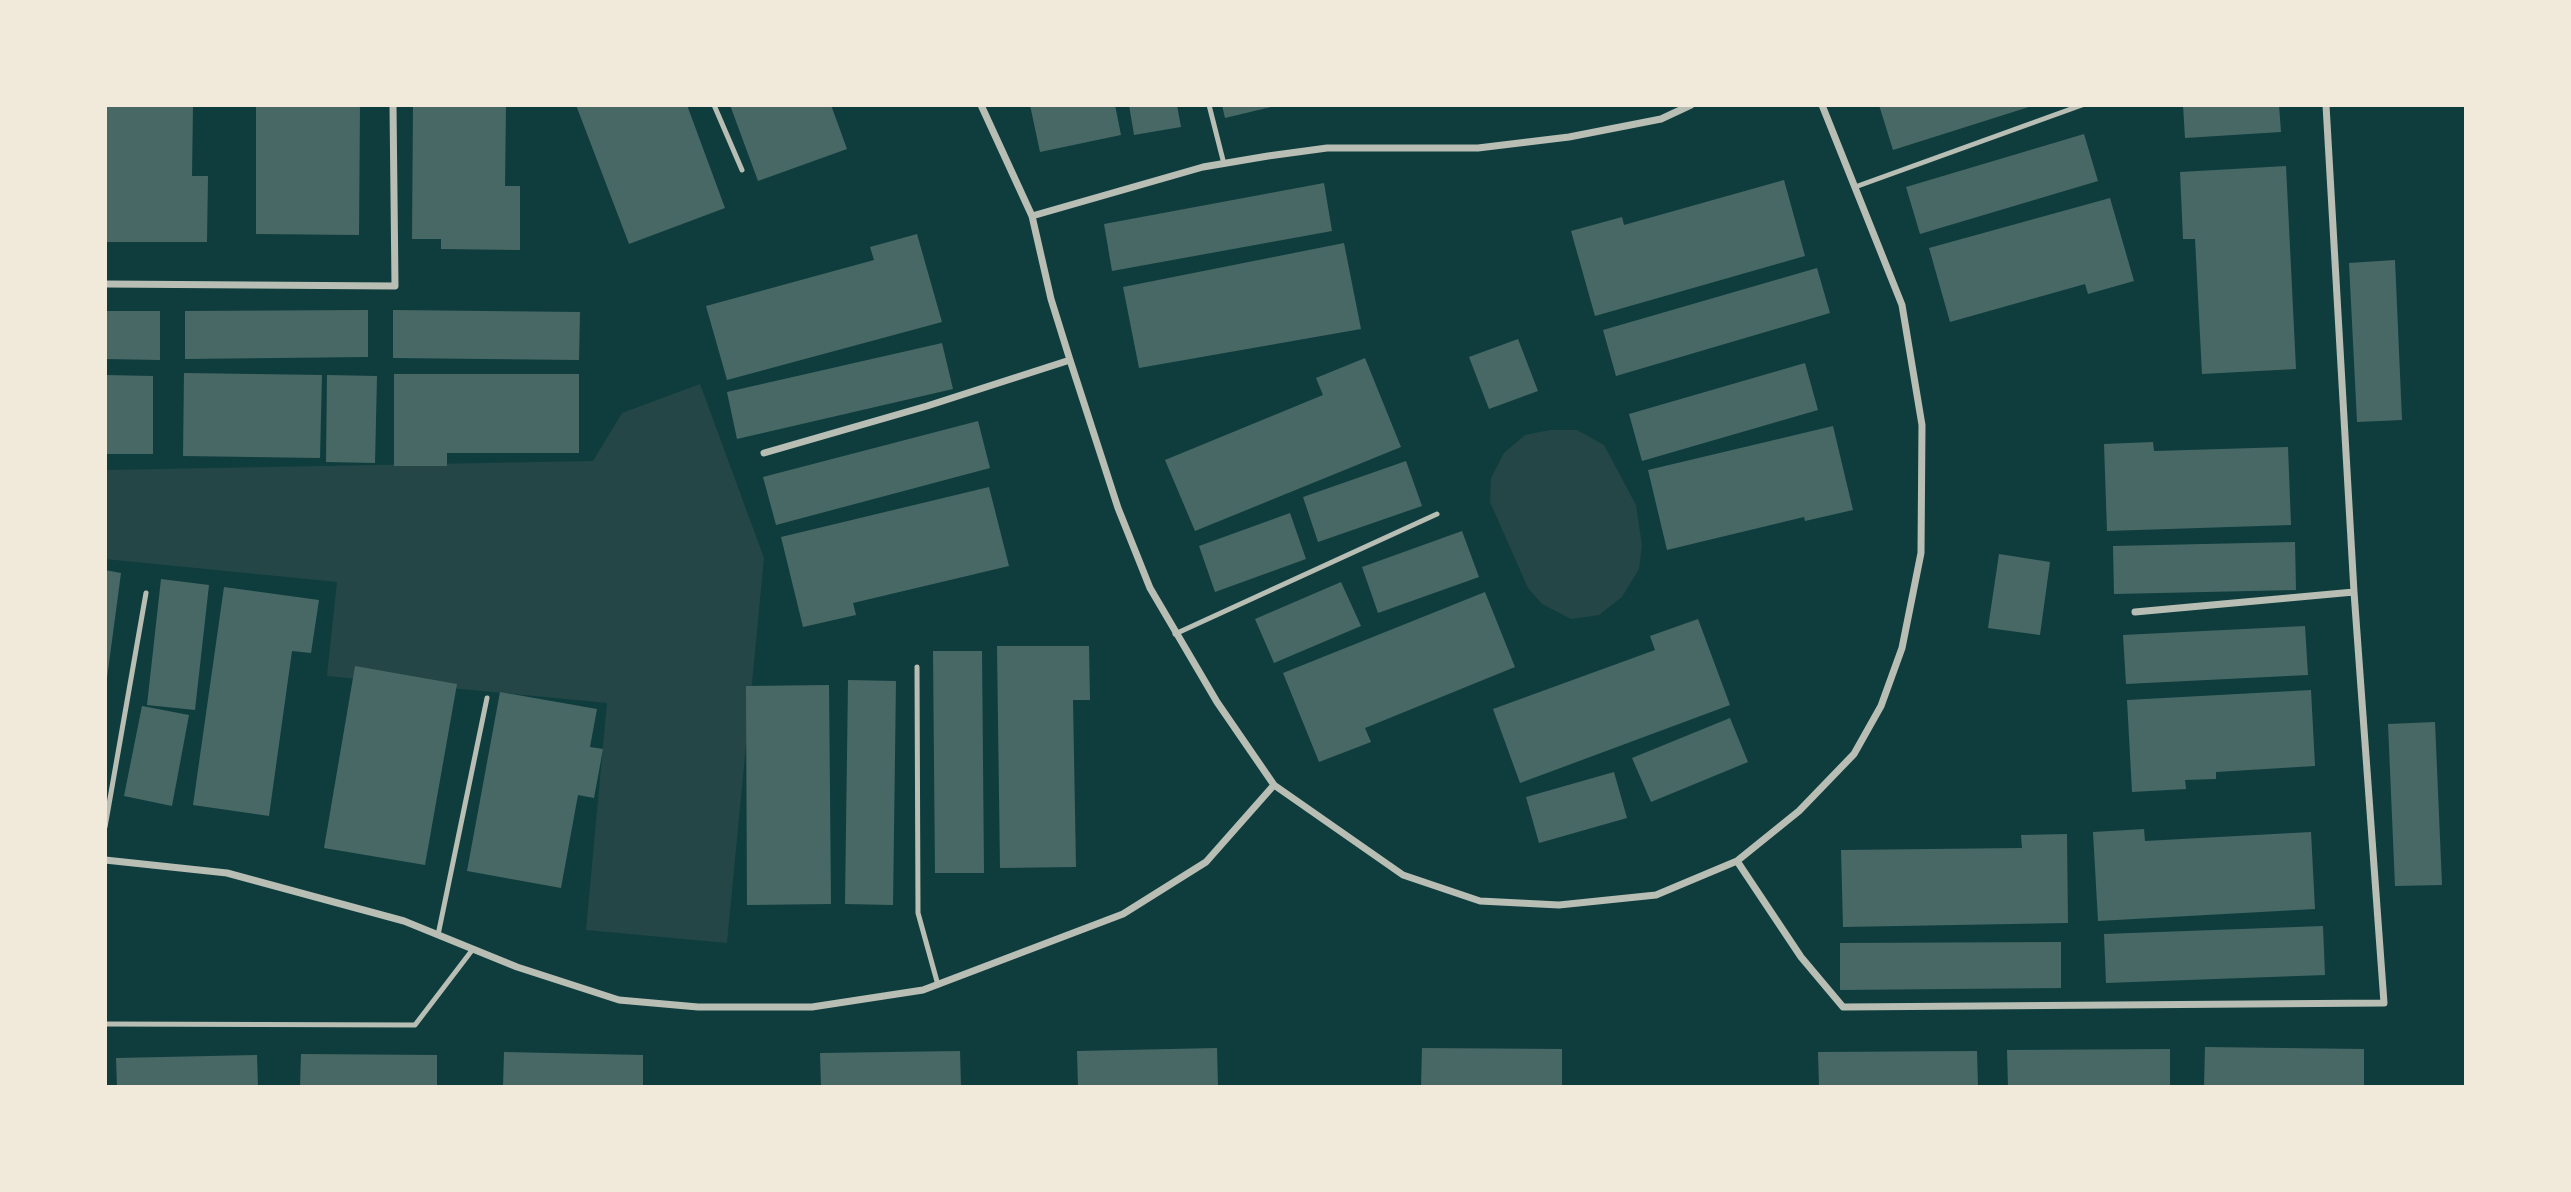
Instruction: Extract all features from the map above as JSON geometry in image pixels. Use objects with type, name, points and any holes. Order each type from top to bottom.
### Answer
[{"type":"street","points":[[105,284],[396,286],[393,105]]},
{"type":"street","points":[[981,105],[1032,216],[1051,299],[1070,360],[1118,508],[1150,587],[1217,702],[1274,785],[1404,875],[1480,901],[1559,905],[1656,895],[1737,861],[1800,811],[1854,754],[1881,706],[1902,649],[1921,553],[1922,425],[1902,304],[1822,105]]},
{"type":"street","points":[[1032,216],[1224,164],[1327,148],[1491,146],[1569,136],[1661,119],[1691,105]]},
{"type":"street","points":[[1737,861],[1801,957],[1843,1007],[2384,1003],[2354,592],[2326,105]]},
{"type":"street","points":[[764,453],[927,406],[1070,360]]},
{"type":"street","points":[[2135,612],[2354,592]]},
{"type":"street","points":[[105,860],[227,873],[404,921],[473,949],[619,1000],[698,1007],[812,1007],[923,990],[1123,914],[1206,862],[1274,785]]},
{"type":"lane","points":[[715,105],[742,170]]},
{"type":"lane","points":[[1209,105],[1224,164]]},
{"type":"lane","points":[[1855,187],[2082,105]]},
{"type":"lane","points":[[1175,634],[1437,514]]},
{"type":"lane","points":[[105,827],[146,593]]},
{"type":"lane","points":[[917,667],[918,913],[937,985]]},
{"type":"lane","points":[[438,935],[487,698]]},
{"type":"lane","points":[[105,1024],[415,1025],[473,949]]},
{"type":"shaded area","points":[[700,384],[764,558],[727,943],[586,930],[607,703],[327,676],[337,582],[105,559],[105,470],[593,461],[622,413]]},
{"type":"shaded area","points":[[1550,430],[1577,430],[1604,445],[1636,505],[1642,545],[1639,569],[1622,597],[1599,615],[1571,619],[1542,604],[1528,588],[1490,502],[1491,478],[1504,453],[1525,435]]},
{"type":"building","points":[[105,105],[193,105],[192,176],[208,176],[207,242],[105,242]]},
{"type":"building","points":[[256,105],[360,105],[359,235],[256,234]]},
{"type":"building","points":[[413,105],[506,105],[505,186],[520,186],[520,250],[441,249],[441,239],[412,239]]},
{"type":"building","points":[[576,105],[687,105],[725,208],[629,244]]},
{"type":"building","points":[[730,105],[831,105],[847,149],[758,181]]},
{"type":"building","points":[[1030,105],[1115,105],[1121,135],[1040,152]]},
{"type":"building","points":[[1129,105],[1177,105],[1181,127],[1134,135]]},
{"type":"building","points":[[1222,105],[1271,105],[1271,107],[1225,118]]},
{"type":"building","points":[[1879,105],[2032,105],[2032,106],[1893,150]]},
{"type":"building","points":[[2183,105],[2279,105],[2281,132],[2185,138]]},
{"type":"building","points":[[2084,134],[2098,181],[1920,234],[1906,187]]},
{"type":"building","points":[[2286,166],[2296,369],[2202,374],[2195,239],[2183,239],[2180,172]]},
{"type":"building","points":[[1784,180],[1805,256],[1595,316],[1571,231],[1622,217],[1624,225]]},
{"type":"building","points":[[1324,183],[1332,231],[1112,271],[1104,224]]},
{"type":"building","points":[[2110,198],[2134,281],[2088,294],[2085,284],[1950,322],[1929,248]]},
{"type":"building","points":[[917,234],[942,322],[727,380],[706,306],[874,260],[870,247]]},
{"type":"building","points":[[1344,243],[1361,329],[1139,368],[1123,287]]},
{"type":"building","points":[[2395,260],[2402,420],[2357,422],[2349,263]]},
{"type":"building","points":[[1817,268],[1830,313],[1616,376],[1603,330]]},
{"type":"building","points":[[368,310],[368,357],[185,359],[185,311]]},
{"type":"building","points":[[393,310],[580,312],[579,360],[393,358]]},
{"type":"building","points":[[105,311],[160,311],[160,360],[105,359]]},
{"type":"building","points":[[1518,339],[1538,391],[1489,409],[1469,357]]},
{"type":"building","points":[[942,343],[953,389],[737,439],[727,392]]},
{"type":"building","points":[[1365,358],[1401,447],[1195,531],[1165,460],[1323,395],[1316,378]]},
{"type":"building","points":[[1805,363],[1818,410],[1642,461],[1629,414]]},
{"type":"building","points":[[184,373],[322,375],[320,458],[183,456]]},
{"type":"building","points":[[394,374],[579,374],[579,453],[447,453],[447,466],[394,466]]},
{"type":"building","points":[[105,375],[153,376],[153,454],[105,454]]},
{"type":"building","points":[[327,375],[377,376],[375,463],[326,462]]},
{"type":"building","points":[[978,421],[990,468],[776,525],[763,477]]},
{"type":"building","points":[[1833,426],[1853,510],[1805,521],[1804,517],[1667,550],[1648,470]]},
{"type":"building","points":[[2153,442],[2154,451],[2288,447],[2291,525],[2107,531],[2104,444]]},
{"type":"building","points":[[1406,461],[1422,506],[1318,542],[1303,497]]},
{"type":"building","points":[[989,487],[1009,566],[853,603],[856,615],[803,627],[781,537]]},
{"type":"building","points":[[1290,513],[1306,559],[1215,592],[1199,546]]},
{"type":"building","points":[[1462,531],[1479,577],[1378,613],[1362,567]]},
{"type":"building","points":[[2295,542],[2296,590],[2114,594],[2113,546]]},
{"type":"building","points":[[1999,554],[2050,562],[2040,635],[1988,628]]},
{"type":"building","points":[[105,570],[121,573],[107,678],[105,678]]},
{"type":"building","points":[[161,579],[209,585],[195,710],[147,705]]},
{"type":"building","points":[[1341,582],[1361,626],[1274,663],[1255,619]]},
{"type":"building","points":[[224,587],[319,600],[311,653],[292,651],[269,816],[193,805]]},
{"type":"building","points":[[1485,592],[1515,667],[1365,728],[1371,742],[1319,762],[1283,673]]},
{"type":"building","points":[[1698,619],[1730,705],[1520,783],[1493,709],[1655,650],[1650,636]]},
{"type":"building","points":[[2305,626],[2308,675],[2126,684],[2123,635]]},
{"type":"building","points":[[997,646],[1089,646],[1090,700],[1073,700],[1076,867],[1000,868]]},
{"type":"building","points":[[933,651],[982,651],[984,873],[935,873]]},
{"type":"building","points":[[355,666],[457,684],[425,865],[324,848]]},
{"type":"building","points":[[848,680],[896,681],[893,905],[845,904]]},
{"type":"building","points":[[829,685],[831,904],[747,905],[746,686]]},
{"type":"building","points":[[2311,690],[2315,766],[2216,772],[2216,779],[2185,780],[2186,789],[2132,792],[2127,700]]},
{"type":"building","points":[[500,692],[597,709],[590,747],[603,749],[594,798],[578,795],[561,888],[467,871]]},
{"type":"building","points":[[142,706],[189,715],[172,806],[124,796]]},
{"type":"building","points":[[1730,718],[1748,762],[1651,802],[1632,758]]},
{"type":"building","points":[[2435,722],[2442,885],[2395,886],[2388,724]]},
{"type":"building","points":[[1614,772],[1627,818],[1539,843],[1526,797]]},
{"type":"building","points":[[2144,829],[2145,841],[2311,832],[2315,909],[2098,921],[2093,832]]},
{"type":"building","points":[[2067,834],[2068,923],[1843,927],[1841,850],[2022,848],[2021,835]]},
{"type":"building","points":[[2323,926],[2325,975],[2106,983],[2104,934]]},
{"type":"building","points":[[2061,942],[2061,988],[1840,990],[1840,943]]},
{"type":"building","points":[[2205,1047],[2364,1049],[2364,1087],[2204,1087]]},
{"type":"building","points":[[1217,1048],[1218,1087],[1078,1087],[1077,1051]]},
{"type":"building","points":[[1422,1048],[1562,1049],[1562,1087],[1421,1087]]},
{"type":"building","points":[[2170,1049],[2170,1087],[2008,1087],[2007,1050]]},
{"type":"building","points":[[960,1051],[961,1087],[821,1087],[820,1053]]},
{"type":"building","points":[[1977,1051],[1978,1087],[1819,1087],[1818,1052]]},
{"type":"building","points":[[504,1052],[643,1055],[643,1087],[503,1087]]},
{"type":"building","points":[[301,1054],[437,1055],[437,1087],[300,1087]]},
{"type":"building","points":[[257,1055],[258,1087],[117,1087],[116,1058]]}]
